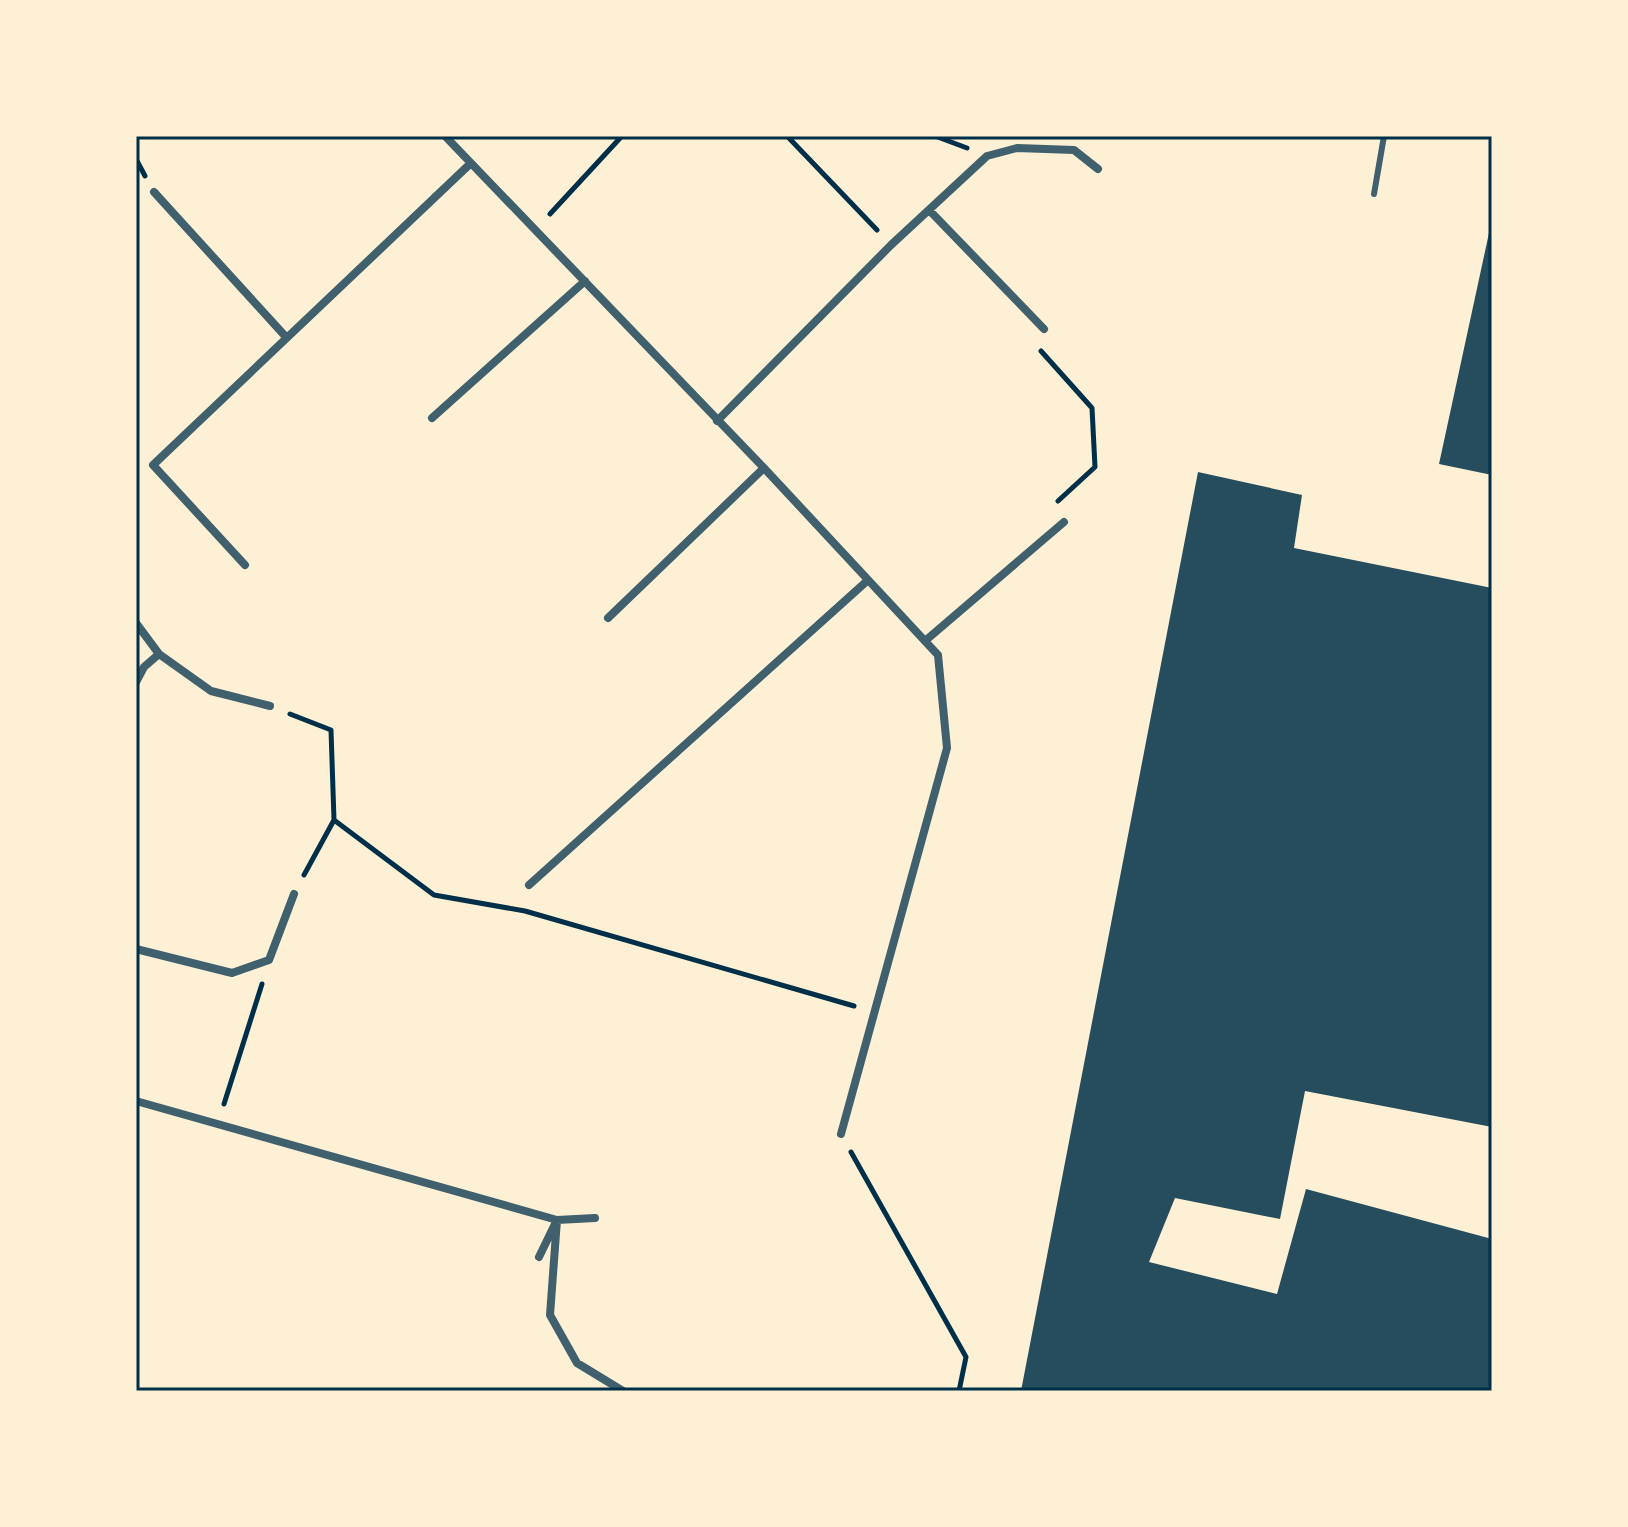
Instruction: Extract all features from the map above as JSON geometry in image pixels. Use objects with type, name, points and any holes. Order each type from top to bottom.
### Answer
[{"type":"street","points":[[445,136],[764,468],[938,655],[947,748],[841,1134]]},
{"type":"street","points":[[717,421],[891,245],[987,156],[1017,148],[1074,150],[1098,169]]},
{"type":"street","points":[[245,565],[153,465],[471,163]]},
{"type":"street","points":[[154,192],[286,337]]},
{"type":"street","points":[[929,210],[1044,329]]},
{"type":"street","points":[[432,418],[585,281]]},
{"type":"street","points":[[608,618],[764,468]]},
{"type":"street","points":[[925,641],[1064,522]]},
{"type":"street","points":[[529,885],[867,581]]},
{"type":"street","points":[[136,623],[159,654],[211,691],[270,706]]},
{"type":"street","points":[[136,682],[144,667],[159,654]]},
{"type":"street","points":[[136,949],[232,973],[269,960],[294,894]]},
{"type":"street","points":[[136,1101],[557,1220],[595,1218]]},
{"type":"street","points":[[539,1257],[557,1220]]},
{"type":"street","points":[[557,1220],[550,1315],[577,1363],[623,1391]]},
{"type":"lane","points":[[1374,194],[1384,136]]},
{"type":"path","points":[[536,230],[622,136]]},
{"type":"path","points":[[787,136],[891,245]]},
{"type":"path","points":[[935,136],[987,156]]},
{"type":"path","points":[[1044,329],[1033,341],[1092,408],[1095,467],[1051,507],[1064,522]]},
{"type":"path","points":[[294,894],[334,820]]},
{"type":"path","points":[[217,1124],[269,960]]},
{"type":"path","points":[[841,1134],[966,1357],[959,1391]]},
{"type":"building","points":[[1489,233],[1492,234],[1492,475],[1439,464]]},
{"type":"building","points":[[1198,472],[1302,495],[1294,548],[1492,588],[1492,1127],[1305,1091],[1280,1219],[1175,1198],[1149,1262],[1277,1294],[1306,1189],[1492,1239],[1492,1391],[1021,1391]]}]
